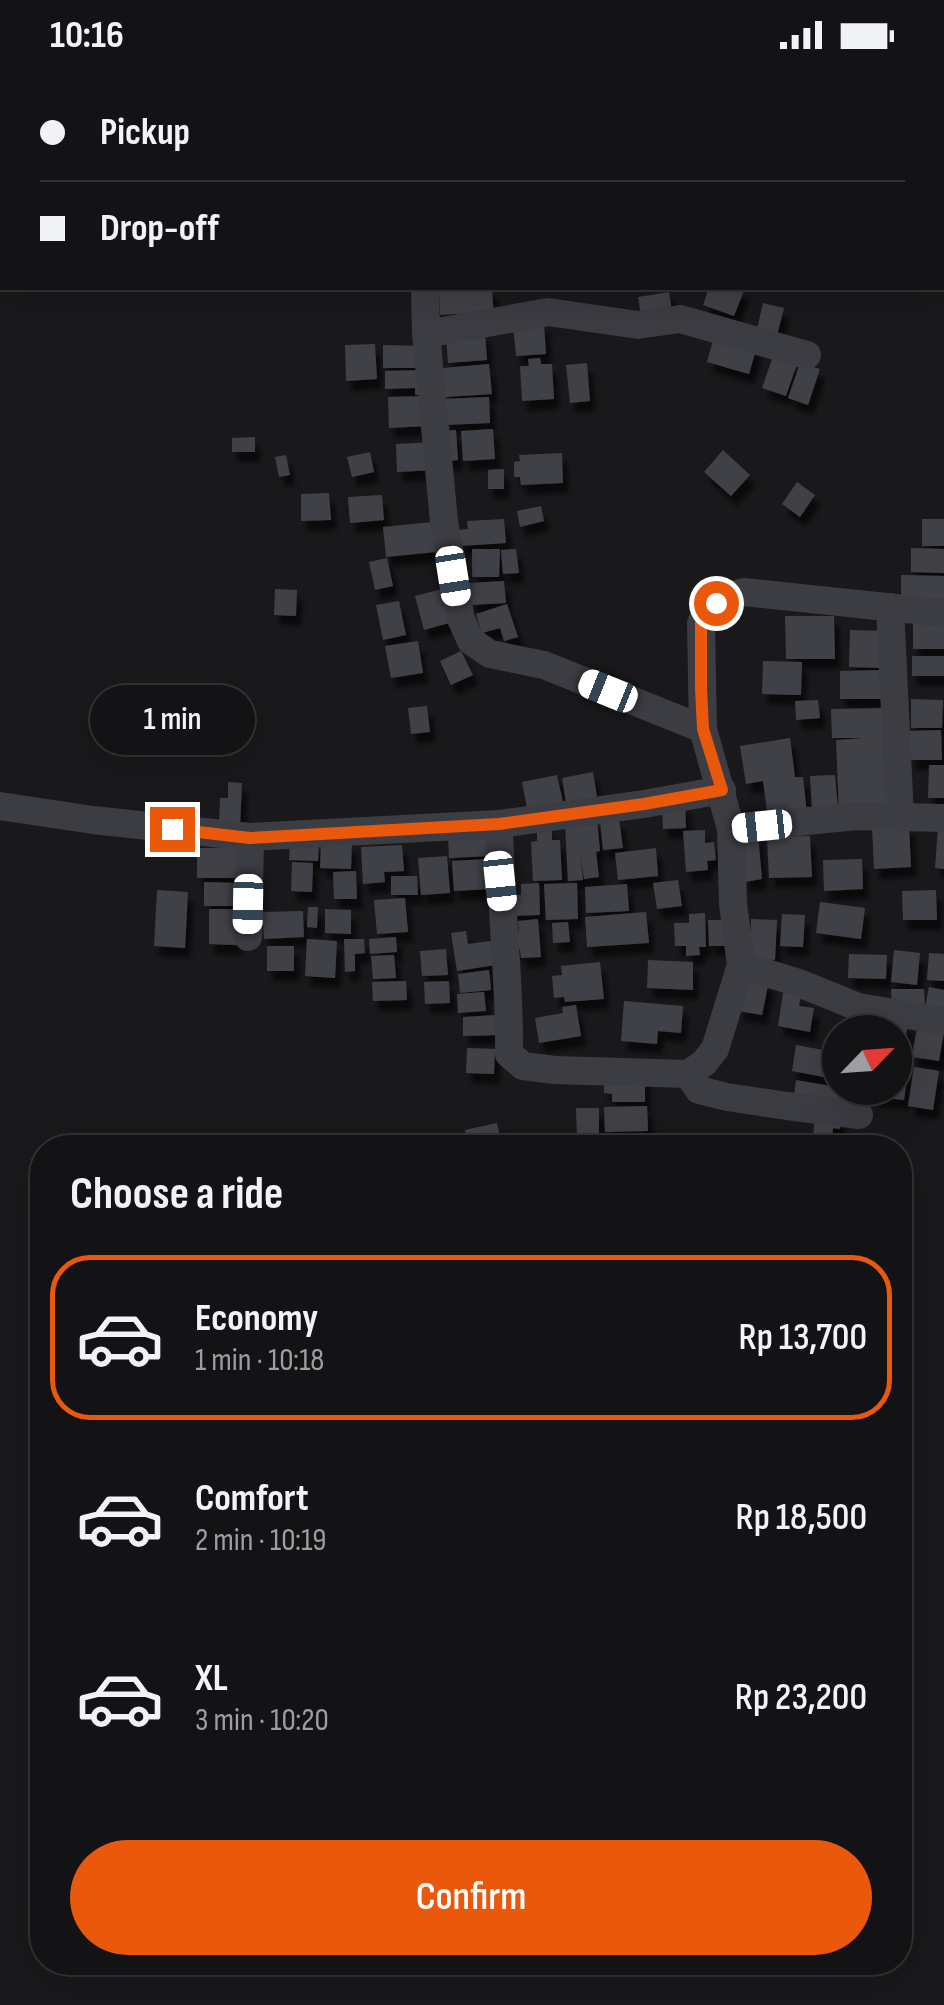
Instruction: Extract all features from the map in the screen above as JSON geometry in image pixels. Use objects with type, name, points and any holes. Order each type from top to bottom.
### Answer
[{"type":"street","points":[[426,290],[426,334],[444,520],[461,619],[471,641],[490,654],[544,666],[703,729]]},
{"type":"street","points":[[426,334],[548,312],[638,325],[680,319],[807,354]]},
{"type":"street","points":[[499,824],[509,1054],[523,1066],[555,1070],[688,1074],[704,1063],[715,1048],[741,965],[733,904],[731,829],[703,729],[701,623],[707,611],[726,597],[744,592],[944,613]]},
{"type":"street","points":[[890,607],[900,817]]},
{"type":"street","points":[[0,806],[250,838],[499,824],[722,790]]},
{"type":"street","points":[[731,829],[856,816],[944,818]]},
{"type":"street","points":[[248,937],[250,838]]},
{"type":"street","points":[[741,965],[799,983],[858,1008],[944,1020]]},
{"type":"street","points":[[688,1074],[699,1090],[727,1097],[859,1115]]},
{"type":"building","points":[[492,290],[494,318],[474,313],[440,315],[439,292]]},
{"type":"building","points":[[708,290],[744,290],[734,316],[703,305]]},
{"type":"building","points":[[669,292],[673,318],[642,322],[638,297]]},
{"type":"building","points":[[763,303],[784,308],[776,339],[756,334]]},
{"type":"building","points":[[544,323],[546,354],[516,356],[513,325]]},
{"type":"building","points":[[485,332],[487,360],[448,363],[446,335]]},
{"type":"building","points":[[715,333],[757,346],[749,374],[707,362]]},
{"type":"building","points":[[375,344],[377,379],[346,381],[345,345]]},
{"type":"building","points":[[383,345],[420,346],[419,368],[383,368]]},
{"type":"building","points":[[773,356],[797,364],[786,396],[762,388]]},
{"type":"building","points":[[540,358],[541,364],[552,364],[554,399],[522,401],[520,366],[529,366],[528,359]]},
{"type":"building","points":[[587,363],[590,401],[570,403],[566,365]]},
{"type":"building","points":[[800,363],[820,369],[808,405],[788,398]]},
{"type":"building","points":[[489,364],[492,394],[445,397],[443,368]]},
{"type":"building","points":[[424,370],[425,394],[415,395],[415,388],[385,389],[385,371]]},
{"type":"building","points":[[426,396],[428,426],[389,428],[388,397]]},
{"type":"building","points":[[489,397],[490,423],[445,425],[443,399]]},
{"type":"building","points":[[493,429],[495,459],[463,461],[461,431]]},
{"type":"building","points":[[456,430],[458,460],[446,461],[443,431]]},
{"type":"building","points":[[255,437],[255,452],[232,452],[232,438]]},
{"type":"building","points":[[435,442],[436,470],[397,472],[396,444]]},
{"type":"building","points":[[723,450],[750,475],[731,496],[704,472]]},
{"type":"building","points":[[370,452],[374,472],[352,477],[347,457]]},
{"type":"building","points":[[562,453],[563,483],[521,485],[520,477],[514,477],[514,462],[520,461],[519,455]]},
{"type":"building","points":[[286,455],[290,475],[279,477],[275,457]]},
{"type":"building","points":[[504,469],[504,489],[488,489],[488,470]]},
{"type":"building","points":[[797,482],[815,495],[800,517],[782,504]]},
{"type":"building","points":[[329,493],[331,520],[301,521],[301,494]]},
{"type":"building","points":[[382,495],[384,520],[350,523],[348,497]]},
{"type":"building","points":[[541,506],[544,521],[520,527],[517,511]]},
{"type":"building","points":[[504,519],[506,543],[460,546],[459,530],[468,529],[467,521]]},
{"type":"building","points":[[922,519],[944,519],[944,546],[922,546]]},
{"type":"building","points":[[433,522],[436,552],[386,557],[383,527]]},
{"type":"building","points":[[911,548],[944,549],[944,573],[911,572]]},
{"type":"building","points":[[472,549],[500,549],[499,577],[472,577]]},
{"type":"building","points":[[516,549],[519,573],[503,574],[501,550]]},
{"type":"building","points":[[387,558],[393,586],[375,590],[369,562]]},
{"type":"building","points":[[901,575],[944,576],[944,601],[901,600]]},
{"type":"building","points":[[504,581],[506,603],[471,605],[469,583]]},
{"type":"building","points":[[450,587],[460,620],[424,630],[415,596]]},
{"type":"building","points":[[275,589],[297,590],[296,616],[274,615]]},
{"type":"building","points":[[399,601],[406,635],[383,640],[376,605]]},
{"type":"building","points":[[507,604],[518,637],[504,641],[500,628],[482,633],[476,614]]},
{"type":"building","points":[[785,616],[834,616],[835,659],[786,659]]},
{"type":"building","points":[[913,619],[944,619],[944,649],[913,649]]},
{"type":"building","points":[[850,630],[886,631],[885,668],[849,667]]},
{"type":"building","points":[[418,641],[423,673],[391,678],[385,646]]},
{"type":"building","points":[[461,651],[473,675],[451,685],[440,661]]},
{"type":"building","points":[[912,656],[944,656],[944,676],[912,676]]},
{"type":"building","points":[[763,661],[802,662],[801,695],[762,694]]},
{"type":"building","points":[[885,670],[885,699],[840,699],[840,671]]},
{"type":"building","points":[[911,699],[943,700],[942,728],[911,728]]},
{"type":"building","points":[[818,700],[820,718],[796,720],[795,701]]},
{"type":"building","points":[[427,706],[430,732],[411,734],[408,708]]},
{"type":"building","points":[[889,708],[891,812],[839,814],[836,740],[865,738],[832,738],[831,709]]},
{"type":"building","points":[[941,730],[942,760],[910,760],[909,731]]},
{"type":"building","points":[[790,738],[795,777],[803,777],[807,813],[768,818],[763,781],[746,784],[740,746]]},
{"type":"building","points":[[929,765],[944,765],[944,798],[928,798]]},
{"type":"building","points":[[593,772],[598,803],[567,808],[562,778]]},
{"type":"building","points":[[557,775],[564,807],[528,813],[522,782]]},
{"type":"building","points":[[835,775],[838,808],[812,809],[810,776]]},
{"type":"building","points":[[228,782],[242,783],[240,826],[219,825],[220,798],[228,798]]},
{"type":"building","points":[[685,803],[686,828],[663,829],[662,804]]},
{"type":"building","points":[[619,819],[623,848],[603,850],[600,821]]},
{"type":"building","points":[[597,820],[599,877],[584,879],[580,853],[583,880],[568,881],[565,823]]},
{"type":"building","points":[[909,825],[911,867],[874,869],[872,827]]},
{"type":"building","points":[[938,827],[944,827],[944,869],[935,868]]},
{"type":"building","points":[[552,829],[552,840],[560,840],[562,880],[533,881],[531,842],[537,841],[537,830]]},
{"type":"building","points":[[705,830],[705,843],[714,842],[716,860],[707,861],[708,870],[686,872],[683,831]]},
{"type":"building","points":[[490,832],[491,856],[449,858],[448,834]]},
{"type":"building","points":[[758,835],[762,879],[744,882],[740,837]]},
{"type":"building","points":[[810,836],[812,877],[769,878],[767,837]]},
{"type":"building","points":[[290,842],[319,843],[318,861],[289,860]]},
{"type":"building","points":[[321,842],[352,843],[351,869],[320,868]]},
{"type":"building","points":[[402,845],[404,871],[384,872],[385,882],[363,884],[361,847]]},
{"type":"building","points":[[197,848],[238,848],[238,878],[197,878]]},
{"type":"building","points":[[656,848],[658,876],[618,880],[615,853]]},
{"type":"building","points":[[447,856],[450,893],[421,895],[418,858]]},
{"type":"building","points":[[489,859],[490,889],[454,891],[452,861]]},
{"type":"building","points":[[862,859],[863,889],[824,891],[823,860]]},
{"type":"building","points":[[292,862],[313,863],[312,892],[291,891]]},
{"type":"building","points":[[356,871],[357,899],[334,899],[333,872]]},
{"type":"building","points":[[391,876],[417,876],[418,895],[391,895]]},
{"type":"building","points":[[678,880],[682,906],[657,909],[653,883]]},
{"type":"building","points":[[204,882],[237,883],[237,906],[204,906]]},
{"type":"building","points":[[539,883],[540,915],[508,916],[507,895],[521,895],[521,884]]},
{"type":"building","points":[[577,883],[578,919],[546,920],[544,884]]},
{"type":"building","points":[[627,884],[629,911],[586,913],[585,887]]},
{"type":"building","points":[[157,890],[188,892],[185,948],[154,946]]},
{"type":"building","points":[[936,890],[937,920],[903,920],[902,891]]},
{"type":"building","points":[[405,898],[408,932],[377,934],[374,900]]},
{"type":"building","points":[[820,902],[865,908],[861,939],[816,933]]},
{"type":"building","points":[[308,907],[318,907],[317,928],[307,927]]},
{"type":"building","points":[[209,909],[236,909],[236,945],[209,944]]},
{"type":"building","points":[[325,909],[351,910],[351,934],[325,933]]},
{"type":"building","points":[[303,911],[304,937],[264,939],[262,912]]},
{"type":"building","points":[[646,912],[649,943],[587,947],[585,917]]},
{"type":"building","points":[[705,913],[706,947],[699,947],[700,955],[686,956],[686,946],[675,946],[674,923],[689,923],[689,914]]},
{"type":"building","points":[[782,914],[805,915],[803,947],[780,946]]},
{"type":"building","points":[[538,919],[541,957],[521,958],[520,949],[511,950],[510,932],[519,931],[518,921]]},
{"type":"building","points":[[751,919],[777,920],[775,960],[750,958]]},
{"type":"building","points":[[708,920],[727,920],[727,946],[709,946]]},
{"type":"building","points":[[568,922],[570,942],[553,943],[552,923]]},
{"type":"building","points":[[466,931],[468,944],[498,940],[502,964],[457,971],[451,933]]},
{"type":"building","points":[[396,937],[397,952],[370,954],[369,939]]},
{"type":"building","points":[[307,939],[337,941],[335,978],[305,976]]},
{"type":"building","points":[[344,939],[364,939],[365,953],[355,954],[355,971],[345,972]]},
{"type":"building","points":[[267,946],[294,946],[294,971],[267,971]]},
{"type":"building","points":[[446,949],[448,975],[422,976],[420,951]]},
{"type":"building","points":[[894,950],[920,953],[917,985],[891,982]]},
{"type":"building","points":[[929,953],[944,954],[944,981],[927,980]]},
{"type":"building","points":[[849,954],[887,955],[886,979],[848,978]]},
{"type":"building","points":[[394,955],[396,978],[373,979],[371,956]]},
{"type":"building","points":[[648,960],[693,962],[693,990],[647,988]]},
{"type":"building","points":[[600,962],[604,999],[565,1002],[564,997],[554,998],[552,976],[562,975],[561,966]]},
{"type":"building","points":[[489,970],[491,990],[460,993],[458,974]]},
{"type":"building","points":[[744,976],[769,981],[762,1015],[738,1011]]},
{"type":"building","points":[[406,981],[407,1000],[373,1001],[372,982]]},
{"type":"building","points":[[449,981],[450,1003],[425,1004],[424,982]]},
{"type":"building","points":[[929,987],[944,990],[944,1016],[924,1012]]},
{"type":"building","points":[[891,989],[924,989],[925,1008],[892,1008]]},
{"type":"building","points":[[484,992],[486,1011],[458,1013],[457,994]]},
{"type":"building","points":[[783,993],[801,996],[799,1006],[814,1008],[810,1032],[778,1026]]},
{"type":"building","points":[[624,1001],[683,1006],[681,1033],[658,1031],[657,1044],[621,1041]]},
{"type":"building","points":[[576,1005],[581,1036],[539,1043],[535,1018],[563,1013],[562,1007]]},
{"type":"building","points":[[497,1015],[498,1035],[463,1036],[463,1017]]},
{"type":"building","points":[[918,1022],[944,1031],[939,1061],[912,1057]]},
{"type":"building","points":[[796,1045],[822,1050],[822,1077],[792,1071]]},
{"type":"building","points":[[467,1048],[495,1049],[494,1074],[466,1073]]},
{"type":"building","points":[[914,1067],[939,1071],[933,1110],[908,1106],[912,1105]]},
{"type":"building","points":[[645,1074],[645,1102],[612,1102],[612,1094],[604,1093],[604,1078]]},
{"type":"building","points":[[796,1080],[822,1085],[822,1105],[839,1105],[838,1111],[793,1103]]},
{"type":"building","points":[[647,1106],[648,1131],[605,1132],[604,1107]]},
{"type":"building","points":[[576,1108],[599,1108],[599,1135],[577,1135]]},
{"type":"building","points":[[815,1115],[841,1117],[840,1129],[833,1128],[832,1135],[813,1135]]},
{"type":"building","points":[[497,1123],[500,1135],[466,1135],[465,1130]]},
{"type":"route","points":[[172,829],[250,838],[499,824],[722,790],[703,729],[701,688],[701,623],[716,603]]}]
